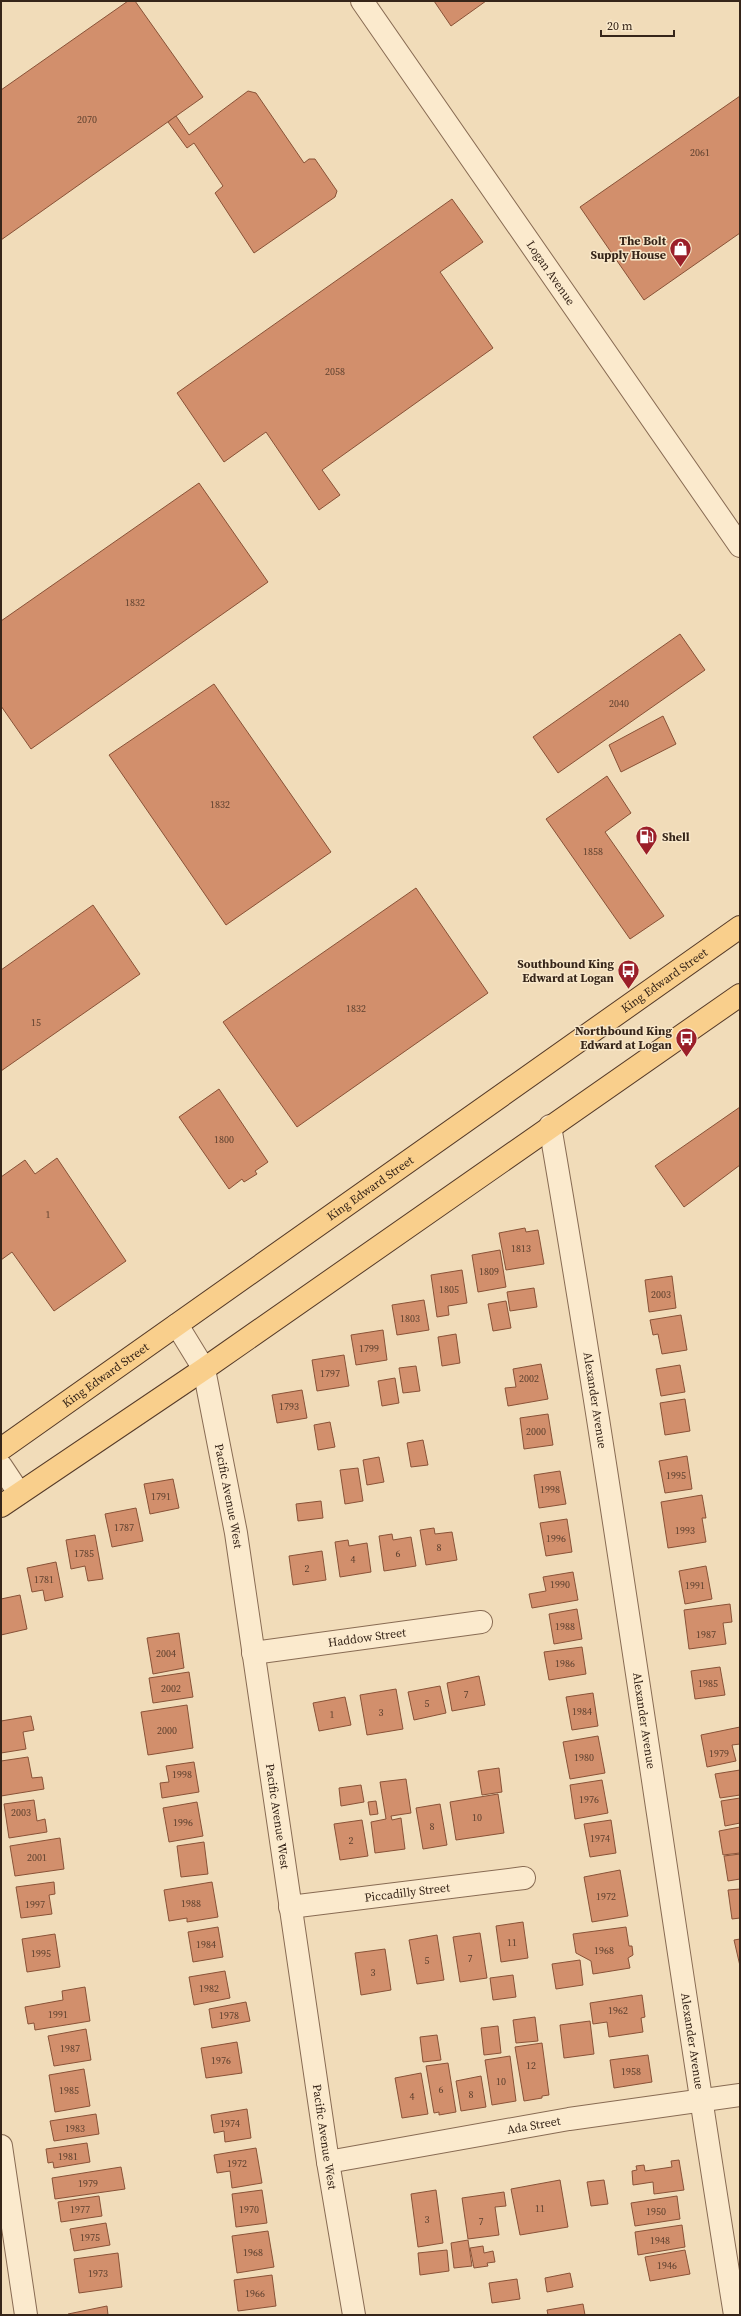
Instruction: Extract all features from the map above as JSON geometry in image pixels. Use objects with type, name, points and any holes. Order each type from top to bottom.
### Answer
[{"type":"main road","name":"King Edward Street","points":[[1,1449],[740,927]]},
{"type":"main road","points":[[1,1506],[204,1368],[740,995]]},
{"type":"main road","points":[[713,1013],[740,1004]]},
{"type":"street","name":"Logan Avenue","points":[[362,1],[740,546]]},
{"type":"street","name":"Alexander Avenue","points":[[550,1126],[579,1296],[701,2101],[735,2315]]},
{"type":"street","name":"Pacific Avenue West","points":[[177,1325],[204,1368],[236,1533],[328,2162],[354,2315]]},
{"type":"street","points":[[1,1466],[19,1493]]},
{"type":"street","name":"Haddow Street","points":[[253,1653],[481,1622]]},
{"type":"street","name":"Piccadilly Street","points":[[290,1907],[524,1878]]},
{"type":"street","name":"Ada Street","points":[[328,2162],[569,2119],[740,2095]]},
{"type":"street","points":[[1,2146],[26,2315]]},
{"type":"building","points":[[128,1],[135,1],[203,97],[1,240],[1,90]]},
{"type":"building","points":[[434,1],[486,1],[451,26]]},
{"type":"building","points":[[248,91],[256,93],[304,163],[309,159],[315,159],[337,191],[335,197],[254,253],[215,193],[223,186],[194,143],[187,148],[168,122],[176,116],[189,135]]},
{"type":"building","points":[[740,96],[740,233],[644,300],[580,207]]},
{"type":"building","points":[[452,199],[483,242],[440,272],[493,348],[322,470],[340,495],[319,510],[266,432],[224,462],[177,393]]},
{"type":"building","points":[[199,483],[268,582],[31,749],[1,706],[1,621]]},
{"type":"building","points":[[680,634],[705,670],[558,773],[533,737]]},
{"type":"building","points":[[214,684],[331,852],[226,925],[109,755]]},
{"type":"building","points":[[663,716],[676,744],[621,772],[609,745]]},
{"type":"building","points":[[607,776],[631,813],[605,832],[664,916],[630,939],[546,819]]},
{"type":"building","points":[[416,888],[488,993],[297,1127],[223,1022]]},
{"type":"building","points":[[93,905],[140,974],[1,1071],[1,970]]},
{"type":"building","points":[[219,1089],[268,1162],[255,1171],[257,1174],[244,1182],[242,1179],[229,1189],[179,1117]]},
{"type":"building","points":[[740,1107],[740,1165],[684,1207],[655,1166]]},
{"type":"building","points":[[57,1158],[126,1261],[54,1311],[12,1252],[1,1260],[1,1177],[25,1160],[35,1174]]},
{"type":"building","points":[[525,1228],[526,1232],[538,1230],[544,1264],[506,1270],[499,1233]]},
{"type":"building","points":[[500,1250],[506,1287],[478,1292],[472,1255]]},
{"type":"building","points":[[462,1270],[467,1303],[448,1306],[449,1315],[437,1317],[431,1275]]},
{"type":"building","points":[[672,1276],[676,1308],[649,1312],[645,1280]]},
{"type":"building","points":[[534,1288],[537,1307],[510,1311],[507,1292]]},
{"type":"building","points":[[424,1300],[429,1330],[397,1335],[392,1305]]},
{"type":"building","points":[[506,1301],[511,1328],[493,1331],[488,1304]]},
{"type":"building","points":[[681,1315],[687,1350],[662,1354],[658,1334],[653,1335],[650,1320]]},
{"type":"building","points":[[383,1330],[387,1360],[356,1365],[351,1335]]},
{"type":"building","points":[[456,1334],[460,1363],[442,1366],[438,1337]]},
{"type":"building","points":[[344,1355],[349,1386],[317,1391],[312,1360]]},
{"type":"building","points":[[541,1364],[548,1399],[508,1406],[505,1388],[516,1387],[513,1369]]},
{"type":"building","points":[[680,1365],[685,1392],[661,1396],[656,1369]]},
{"type":"building","points":[[416,1366],[420,1391],[403,1393],[399,1368]]},
{"type":"building","points":[[395,1378],[399,1403],[382,1406],[378,1381]]},
{"type":"building","points":[[302,1390],[307,1418],[277,1423],[272,1395]]},
{"type":"building","points":[[685,1399],[690,1431],[665,1435],[660,1403]]},
{"type":"building","points":[[548,1414],[553,1445],[524,1449],[520,1418]]},
{"type":"building","points":[[330,1422],[335,1447],[318,1450],[314,1425]]},
{"type":"building","points":[[423,1440],[428,1465],[411,1467],[407,1443]]},
{"type":"building","points":[[687,1456],[692,1489],[665,1493],[659,1461]]},
{"type":"building","points":[[379,1457],[384,1482],[367,1485],[363,1460]]},
{"type":"building","points":[[358,1468],[363,1501],[345,1504],[340,1470]]},
{"type":"building","points":[[560,1471],[566,1504],[539,1508],[534,1475]]},
{"type":"building","points":[[173,1479],[179,1508],[150,1514],[144,1484]]},
{"type":"building","points":[[702,1495],[706,1518],[702,1518],[706,1542],[668,1548],[661,1502]]},
{"type":"building","points":[[321,1501],[323,1518],[298,1521],[296,1504]]},
{"type":"building","points":[[136,1508],[143,1541],[112,1547],[105,1514]]},
{"type":"building","points":[[567,1519],[572,1552],[546,1556],[540,1523]]},
{"type":"building","points":[[434,1528],[435,1534],[452,1532],[457,1560],[426,1565],[420,1530]]},
{"type":"building","points":[[392,1534],[393,1540],[411,1537],[416,1566],[384,1571],[379,1536]]},
{"type":"building","points":[[95,1535],[103,1579],[88,1581],[85,1566],[71,1569],[66,1540]]},
{"type":"building","points":[[348,1540],[349,1546],[367,1543],[371,1572],[340,1577],[335,1542]]},
{"type":"building","points":[[322,1551],[326,1580],[293,1585],[289,1556]]},
{"type":"building","points":[[56,1562],[63,1597],[45,1601],[43,1590],[32,1592],[27,1568]]},
{"type":"building","points":[[706,1566],[712,1599],[685,1604],[679,1571]]},
{"type":"building","points":[[573,1572],[578,1600],[532,1608],[529,1594],[546,1591],[543,1577]]},
{"type":"building","points":[[20,1595],[27,1629],[1,1635],[1,1599]]},
{"type":"building","points":[[730,1604],[732,1622],[723,1623],[726,1644],[689,1649],[684,1610]]},
{"type":"building","points":[[577,1609],[582,1639],[554,1644],[549,1614]]},
{"type":"building","points":[[179,1633],[184,1668],[153,1674],[147,1638]]},
{"type":"building","points":[[582,1647],[586,1674],[549,1680],[544,1652]]},
{"type":"building","points":[[720,1667],[725,1695],[695,1699],[691,1671]]},
{"type":"building","points":[[189,1672],[193,1697],[153,1703],[149,1678]]},
{"type":"building","points":[[479,1676],[485,1705],[452,1711],[447,1683]]},
{"type":"building","points":[[440,1686],[446,1713],[414,1720],[408,1692]]},
{"type":"building","points":[[396,1689],[403,1729],[367,1735],[360,1695]]},
{"type":"building","points":[[593,1693],[598,1726],[572,1730],[566,1697]]},
{"type":"building","points":[[345,1697],[351,1725],[319,1731],[313,1703]]},
{"type":"building","points":[[187,1705],[193,1748],[148,1755],[141,1712]]},
{"type":"building","points":[[31,1716],[34,1730],[23,1732],[26,1749],[1,1753],[1,1721]]},
{"type":"building","points":[[740,1727],[740,1744],[732,1745],[736,1761],[707,1767],[701,1735]]},
{"type":"building","points":[[598,1736],[605,1773],[570,1779],[563,1742]]},
{"type":"building","points":[[28,1757],[32,1778],[42,1777],[44,1789],[1,1796],[1,1761]]},
{"type":"building","points":[[194,1762],[199,1792],[162,1798],[160,1783],[169,1782],[166,1766]]},
{"type":"building","points":[[499,1768],[502,1792],[482,1795],[478,1771]]},
{"type":"building","points":[[740,1770],[740,1795],[720,1798],[715,1774]]},
{"type":"building","points":[[406,1779],[411,1813],[391,1816],[392,1820],[401,1818],[405,1849],[375,1853],[371,1822],[386,1819],[380,1782]]},
{"type":"building","points":[[602,1780],[608,1813],[575,1819],[570,1785]]},
{"type":"building","points":[[361,1785],[364,1802],[341,1806],[339,1788]]},
{"type":"building","points":[[498,1794],[504,1833],[456,1840],[450,1802]]},
{"type":"building","points":[[740,1798],[740,1823],[725,1826],[721,1801]]},
{"type":"building","points":[[34,1800],[37,1821],[45,1819],[47,1832],[9,1838],[4,1804]]},
{"type":"building","points":[[376,1801],[378,1814],[370,1815],[368,1802]]},
{"type":"building","points":[[197,1802],[203,1836],[169,1842],[163,1808]]},
{"type":"building","points":[[440,1804],[447,1845],[423,1849],[416,1808]]},
{"type":"building","points":[[362,1820],[368,1856],[340,1860],[334,1824]]},
{"type":"building","points":[[611,1820],[616,1853],[590,1857],[584,1824]]},
{"type":"building","points":[[740,1827],[740,1853],[723,1855],[719,1831]]},
{"type":"building","points":[[60,1838],[64,1869],[15,1876],[10,1846]]},
{"type":"building","points":[[204,1842],[208,1874],[181,1877],[177,1846]]},
{"type":"building","points":[[740,1854],[740,1879],[728,1881],[724,1856]]},
{"type":"building","points":[[620,1870],[628,1916],[592,1922],[584,1877]]},
{"type":"building","points":[[54,1882],[55,1894],[49,1895],[52,1914],[21,1918],[16,1887]]},
{"type":"building","points":[[212,1882],[218,1917],[187,1922],[187,1918],[169,1921],[164,1890]]},
{"type":"building","points":[[740,1889],[740,1918],[732,1919],[728,1890]]},
{"type":"building","points":[[523,1922],[528,1958],[501,1962],[496,1926]]},
{"type":"building","points":[[218,1927],[223,1957],[193,1962],[188,1932]]},
{"type":"building","points":[[626,1927],[629,1946],[632,1946],[633,1955],[628,1958],[630,1968],[593,1974],[591,1961],[576,1953],[573,1934]]},
{"type":"building","points":[[480,1933],[487,1978],[460,1982],[453,1937]]},
{"type":"building","points":[[55,1934],[60,1967],[27,1972],[22,1939]]},
{"type":"building","points":[[437,1935],[444,1980],[417,1984],[409,1940]]},
{"type":"building","points":[[740,1939],[740,1966],[734,1940]]},
{"type":"building","points":[[385,1949],[391,1990],[361,1995],[355,1953]]},
{"type":"building","points":[[580,1960],[583,1985],[556,1989],[552,1964]]},
{"type":"building","points":[[225,1971],[230,1998],[194,2005],[189,1977]]},
{"type":"building","points":[[513,1975],[516,1997],[493,2000],[490,1978]]},
{"type":"building","points":[[85,1987],[90,2021],[35,2030],[34,2023],[28,2024],[25,2007],[63,2000],[62,1991]]},
{"type":"building","points":[[642,1995],[645,2017],[641,2018],[643,2032],[609,2037],[607,2022],[593,2024],[590,2003]]},
{"type":"building","points":[[246,2002],[250,2021],[212,2028],[209,2009]]},
{"type":"building","points":[[535,2017],[538,2041],[516,2043],[513,2020]]},
{"type":"building","points":[[590,2021],[594,2054],[564,2058],[560,2025]]},
{"type":"building","points":[[498,2026],[501,2053],[484,2055],[481,2028]]},
{"type":"building","points":[[86,2029],[91,2060],[54,2066],[48,2036]]},
{"type":"building","points":[[437,2035],[441,2060],[423,2062],[420,2037]]},
{"type":"building","points":[[237,2042],[242,2073],[206,2078],[201,2048]]},
{"type":"building","points":[[542,2043],[549,2095],[542,2096],[542,2098],[524,2101],[515,2047]]},
{"type":"building","points":[[648,2055],[652,2082],[614,2088],[610,2060]]},
{"type":"building","points":[[510,2056],[516,2101],[492,2105],[485,2060]]},
{"type":"building","points":[[448,2063],[456,2112],[439,2115],[439,2112],[434,2113],[426,2066]]},
{"type":"building","points":[[84,2069],[90,2106],[55,2112],[49,2075]]},
{"type":"building","points":[[421,2073],[428,2114],[402,2118],[395,2078]]},
{"type":"building","points":[[481,2076],[486,2107],[461,2111],[456,2081]]},
{"type":"building","points":[[247,2109],[251,2138],[225,2142],[224,2131],[214,2133],[211,2115]]},
{"type":"building","points":[[96,2114],[99,2134],[54,2141],[50,2121]]},
{"type":"building","points":[[87,2143],[90,2162],[54,2168],[53,2162],[48,2163],[46,2149]]},
{"type":"building","points":[[256,2148],[262,2183],[232,2188],[230,2171],[217,2173],[214,2155]]},
{"type":"building","points":[[679,2160],[684,2190],[654,2194],[653,2182],[633,2185],[632,2171],[637,2170],[636,2166],[644,2165],[645,2171],[672,2167],[671,2161]]},
{"type":"building","points":[[121,2167],[125,2189],[55,2199],[52,2178]]},
{"type":"building","points":[[560,2180],[568,2227],[520,2235],[511,2189]]},
{"type":"building","points":[[604,2180],[608,2204],[591,2206],[587,2182]]},
{"type":"building","points":[[262,2190],[267,2223],[236,2227],[232,2194]]},
{"type":"building","points":[[436,2190],[443,2243],[418,2247],[411,2194]]},
{"type":"building","points":[[504,2192],[506,2206],[495,2207],[499,2235],[468,2239],[462,2198]]},
{"type":"building","points":[[99,2196],[102,2216],[61,2222],[58,2202]]},
{"type":"building","points":[[677,2196],[680,2219],[635,2226],[631,2203]]},
{"type":"building","points":[[106,2223],[110,2245],[74,2251],[70,2229]]},
{"type":"building","points":[[682,2225],[685,2247],[638,2255],[635,2232]]},
{"type":"building","points":[[268,2231],[274,2267],[237,2273],[232,2236]]},
{"type":"building","points":[[468,2240],[472,2266],[454,2268],[451,2243]]},
{"type":"building","points":[[483,2246],[484,2253],[493,2251],[495,2262],[487,2263],[488,2266],[474,2268],[470,2248]]},
{"type":"building","points":[[447,2250],[449,2271],[420,2275],[418,2253]]},
{"type":"building","points":[[685,2250],[690,2274],[650,2281],[645,2257]]},
{"type":"building","points":[[118,2253],[122,2287],[79,2293],[74,2259]]},
{"type":"building","points":[[570,2273],[573,2287],[547,2292],[545,2278]]},
{"type":"building","points":[[272,2275],[276,2306],[238,2311],[234,2280]]},
{"type":"building","points":[[517,2279],[520,2299],[492,2303],[489,2283]]},
{"type":"building","points":[[583,2304],[585,2315],[548,2315],[547,2310]]},
{"type":"building","points":[[107,2306],[108,2315],[68,2315],[68,2314]]},
{"type":"place","name":"The Bolt Supply House","points":[[681,268]]},
{"type":"place","name":"Shell","points":[[647,856]]},
{"type":"place","name":"Southbound King Edward at Logan","points":[[629,990]]},
{"type":"place","name":"Northbound King Edward at Logan","points":[[687,1058]]}]
